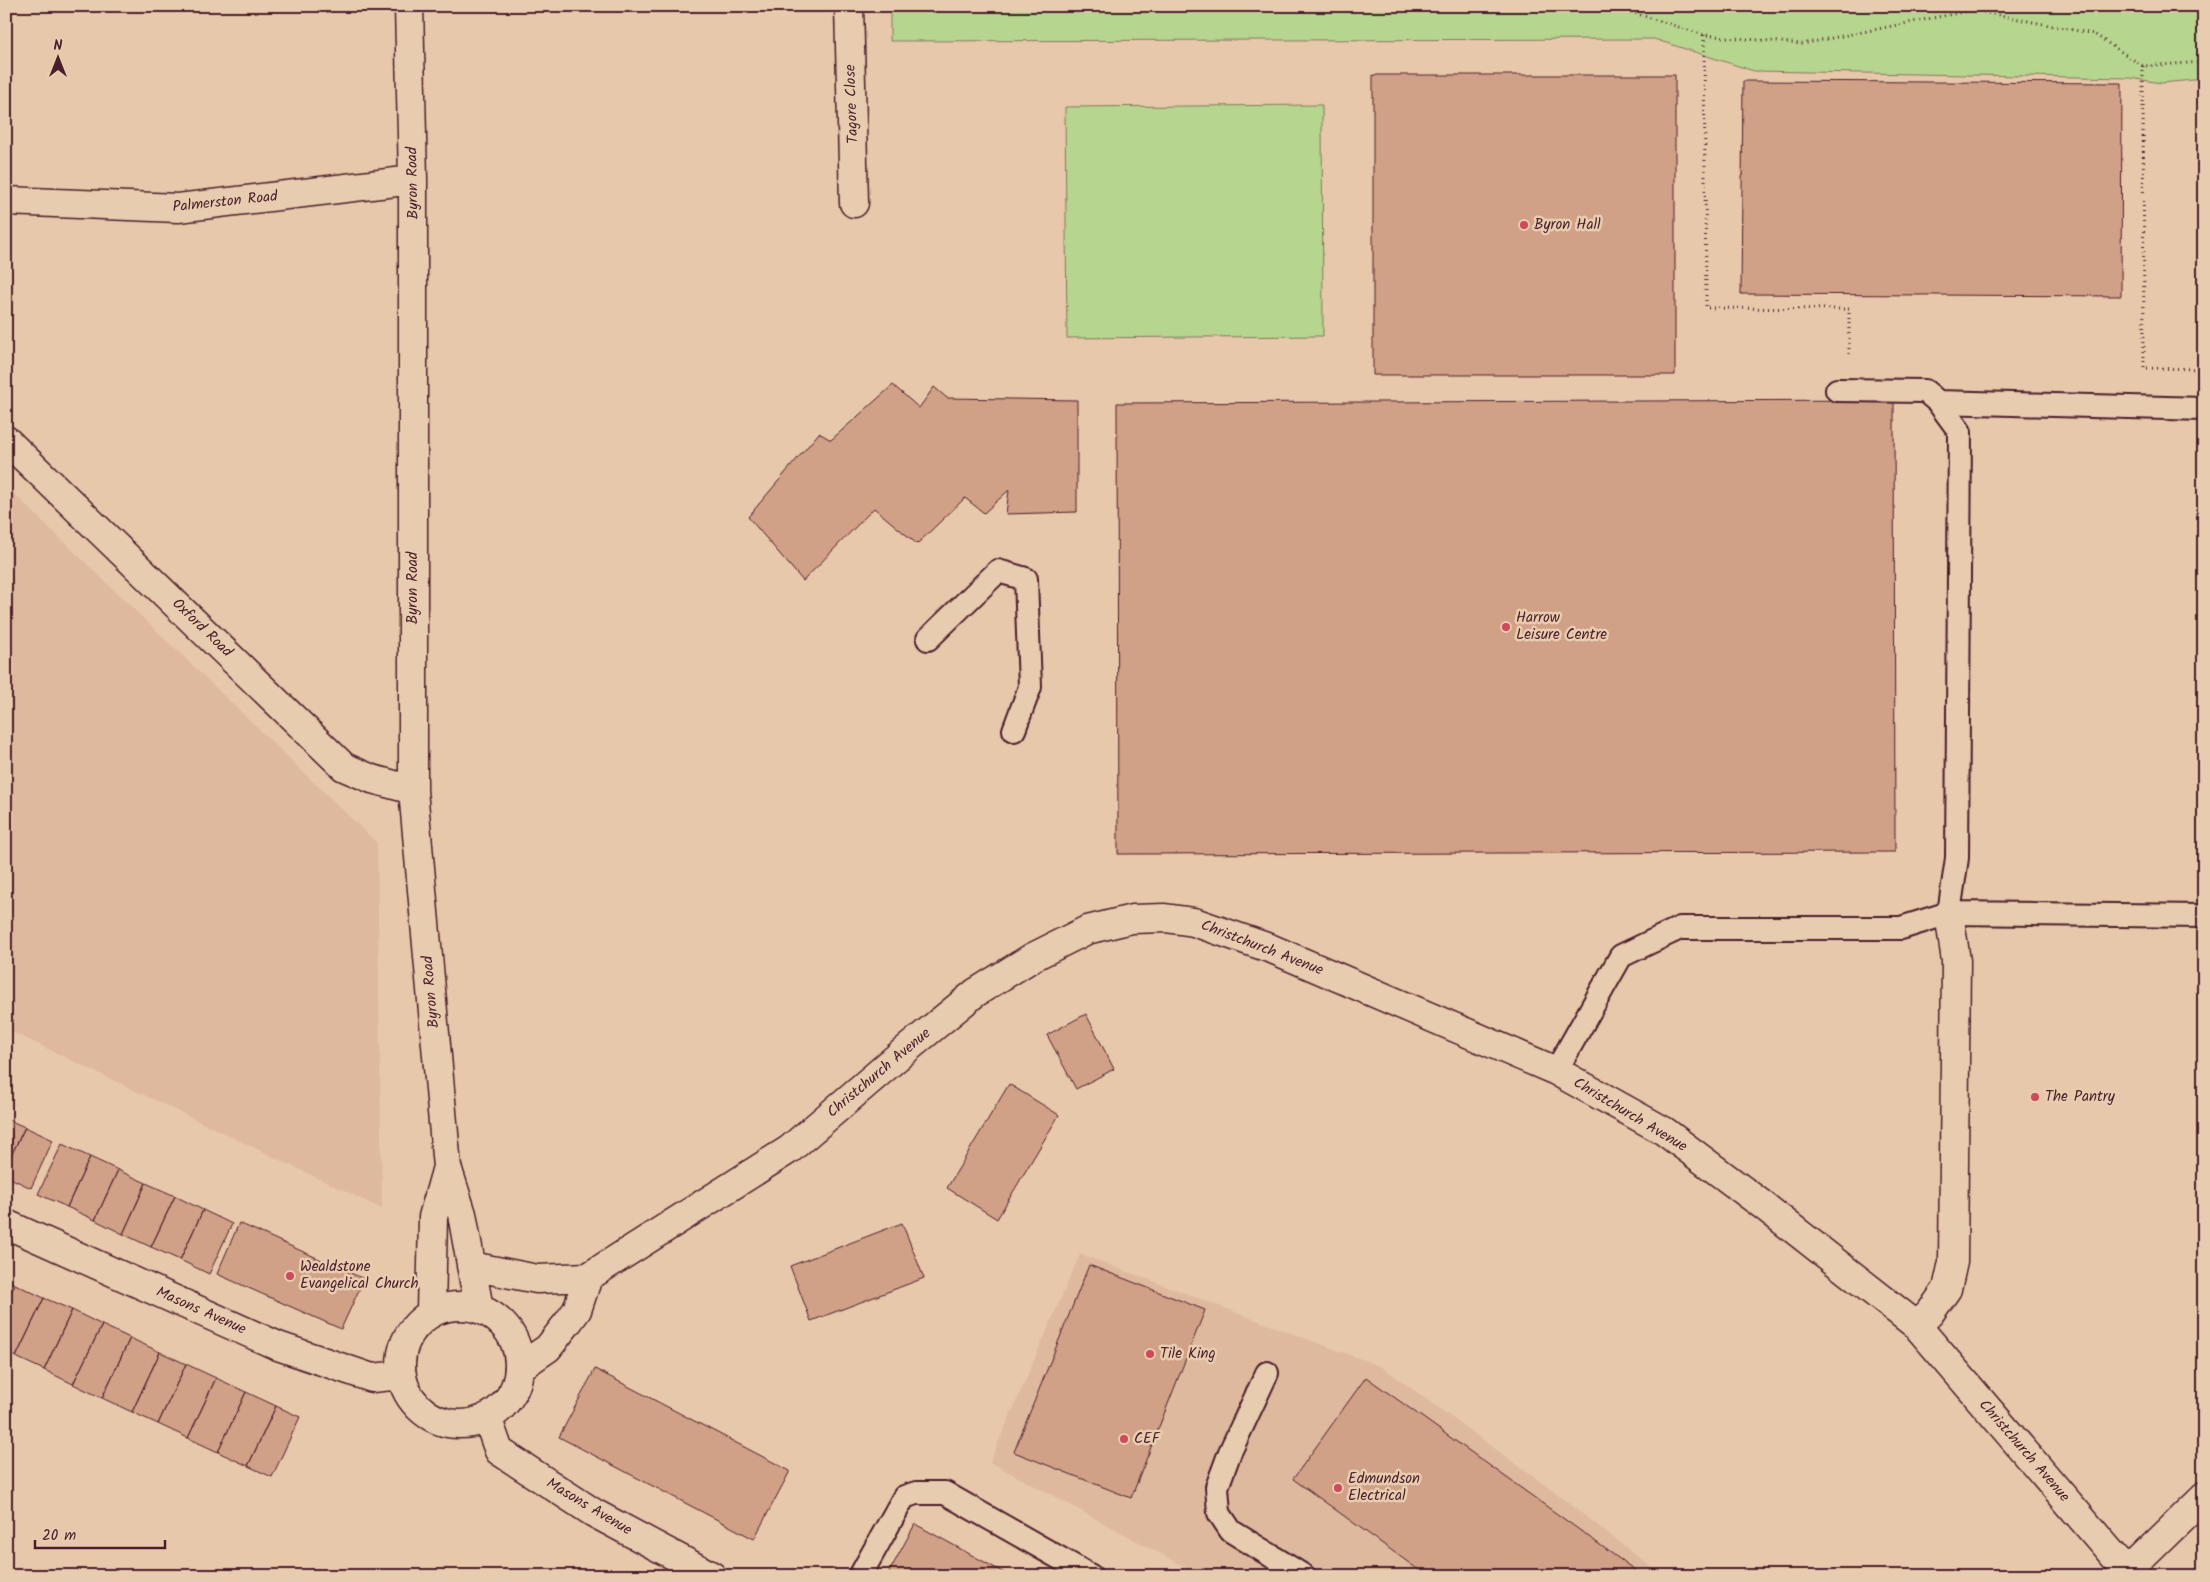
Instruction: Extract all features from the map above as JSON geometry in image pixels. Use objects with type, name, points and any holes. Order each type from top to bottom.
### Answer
[{"type":"street","name":"Byron Road","points":[[410,6],[413,180],[413,790],[447,1167],[462,1214],[479,1309]]},
{"type":"street","name":"Tagore Close","points":[[849,6],[854,202]]},
{"type":"street","name":"Palmerston Road","points":[[6,201],[178,208],[413,180]]},
{"type":"street","name":"Oxford Road","points":[[6,440],[344,767],[372,779],[413,790]]},
{"type":"street","points":[[1917,1326],[1930,1313],[1947,1289],[1953,1262],[1956,961],[1949,913]]},
{"type":"street","name":"Christchurch Avenue","points":[[588,1277],[790,1149],[975,993],[1033,957],[1087,930],[1132,919],[1165,918],[1194,922],[1240,936],[1556,1071],[1664,1131],[1764,1206],[1917,1326],[2129,1574]]},
{"type":"street","name":"Byron Road","points":[[432,1313],[433,1216],[447,1167]]},
{"type":"street","name":"Masons Avenue","points":[[6,1224],[278,1346],[372,1378],[402,1375]]},
{"type":"street","points":[[471,1266],[537,1279],[588,1277],[577,1310],[548,1348],[519,1368]]},
{"type":"street","points":[[463,1305],[479,1309],[496,1318],[509,1331],[517,1349],[519,1368],[516,1383],[510,1397],[499,1409],[487,1417],[469,1423],[451,1423],[434,1417],[419,1407],[408,1393],[402,1375],[401,1357],[407,1339],[417,1324],[432,1313],[447,1307],[463,1305]]},
{"type":"street","name":"Masons Avenue","points":[[487,1417],[499,1451],[594,1513],[712,1576]]},
{"type":"street","points":[[2129,1574],[2204,1497]]},
{"type":"lane","points":[[1843,390],[1925,391],[1938,402],[1960,432],[1958,850],[1949,913]]},
{"type":"lane","points":[[1938,402],[2204,409]]},
{"type":"lane","points":[[928,639],[998,571],[1026,579],[1030,687],[1014,730]]},
{"type":"lane","points":[[1556,1071],[1621,956],[1680,928],[1901,928],[1949,913],[2204,916]]},
{"type":"lane","points":[[1267,1373],[1230,1452],[1217,1487],[1219,1513],[1231,1531],[1304,1576]]},
{"type":"lane","points":[[860,1576],[904,1498],[916,1493],[945,1493],[1091,1576]]},
{"type":"path","points":[[1586,6],[1628,11],[1704,35],[1802,44],[1973,10],[2094,34],[2143,66],[2204,62]]},
{"type":"path","points":[[1704,35],[1706,308],[1849,309],[1843,390]]},
{"type":"path","points":[[2143,66],[2144,368],[2204,369]]},
{"type":"shaded area","points":[[6,486],[377,843],[382,1209],[6,1029]]},
{"type":"shaded area","points":[[1080,1254],[1382,1367],[1548,1487],[1663,1576],[1202,1576],[990,1462]]},
{"type":"green space","points":[[890,6],[2204,6],[2204,79],[2161,83],[2130,78],[1754,71],[1654,39],[890,41]]},
{"type":"green space","points":[[1322,105],[1323,336],[1067,338],[1065,107]]},
{"type":"building","name":"Byron Hall","points":[[1373,75],[1675,75],[1675,375],[1373,375]]},
{"type":"building","points":[[1743,81],[2122,83],[2121,296],[1741,294]]},
{"type":"building","points":[[893,385],[919,408],[934,387],[947,398],[1077,400],[1077,512],[1006,514],[1009,490],[984,513],[965,498],[917,544],[874,508],[803,581],[748,517],[819,433],[831,440]]},
{"type":"building","name":"Harrow Leisure Centre","points":[[1894,400],[1895,852],[1118,854],[1117,403]]},
{"type":"building","points":[[1086,1014],[1114,1069],[1076,1089],[1047,1035]]},
{"type":"building","points":[[1009,1084],[1059,1115],[997,1219],[947,1188]]},
{"type":"building","points":[[6,1119],[25,1127],[6,1166]]},
{"type":"building","points":[[25,1127],[53,1140],[31,1188],[6,1176],[6,1166]]},
{"type":"building","points":[[62,1144],[90,1157],[67,1207],[38,1194]]},
{"type":"building","points":[[90,1157],[118,1170],[95,1220],[67,1207]]},
{"type":"building","points":[[118,1170],[146,1183],[123,1234],[95,1220]]},
{"type":"building","points":[[146,1183],[175,1196],[151,1247],[123,1234]]},
{"type":"building","points":[[175,1196],[203,1210],[180,1260],[151,1247]]},
{"type":"building","points":[[203,1210],[232,1224],[209,1274],[180,1260]]},
{"type":"building","name":"Wealdstone Evangelical Church","points":[[239,1223],[364,1279],[341,1329],[217,1274]]},
{"type":"building","points":[[902,1223],[924,1278],[811,1321],[790,1266]]},
{"type":"building","points":[[1089,1265],[1205,1310],[1131,1498],[1014,1452]]},
{"type":"building","points":[[6,1280],[15,1284],[6,1302]]},
{"type":"building","points":[[15,1284],[44,1298],[16,1357],[6,1353],[6,1302]]},
{"type":"building","points":[[44,1298],[72,1310],[44,1370],[16,1357]]},
{"type":"building","points":[[72,1310],[102,1325],[73,1384],[44,1370]]},
{"type":"building","points":[[102,1325],[130,1338],[102,1398],[73,1384]]},
{"type":"building","points":[[130,1338],[160,1352],[132,1412],[102,1398]]},
{"type":"building","points":[[160,1352],[186,1364],[158,1424],[132,1412]]},
{"type":"building","points":[[186,1364],[216,1378],[188,1438],[158,1424]]},
{"type":"building","points":[[595,1369],[790,1471],[754,1539],[559,1437]]},
{"type":"building","points":[[1366,1377],[1643,1576],[1427,1576],[1293,1479]]},
{"type":"building","points":[[216,1378],[246,1392],[218,1452],[188,1438]]},
{"type":"building","points":[[246,1392],[276,1406],[248,1466],[218,1452]]},
{"type":"building","points":[[276,1406],[300,1417],[272,1477],[248,1466]]},
{"type":"building","points":[[915,1524],[1010,1576],[887,1576]]},
{"type":"place","name":"Byron Hall","points":[[1524,225]]},
{"type":"place","name":"Harrow Leisure Centre","points":[[1506,627]]},
{"type":"place","name":"The Pantry","points":[[2035,1097]]},
{"type":"place","name":"Wealdstone Evangelical Church","points":[[290,1276]]},
{"type":"place","name":"Tile King","points":[[1150,1354]]},
{"type":"place","name":"CEF","points":[[1124,1439]]},
{"type":"place","name":"Edmundson Electrical","points":[[1338,1488]]}]
